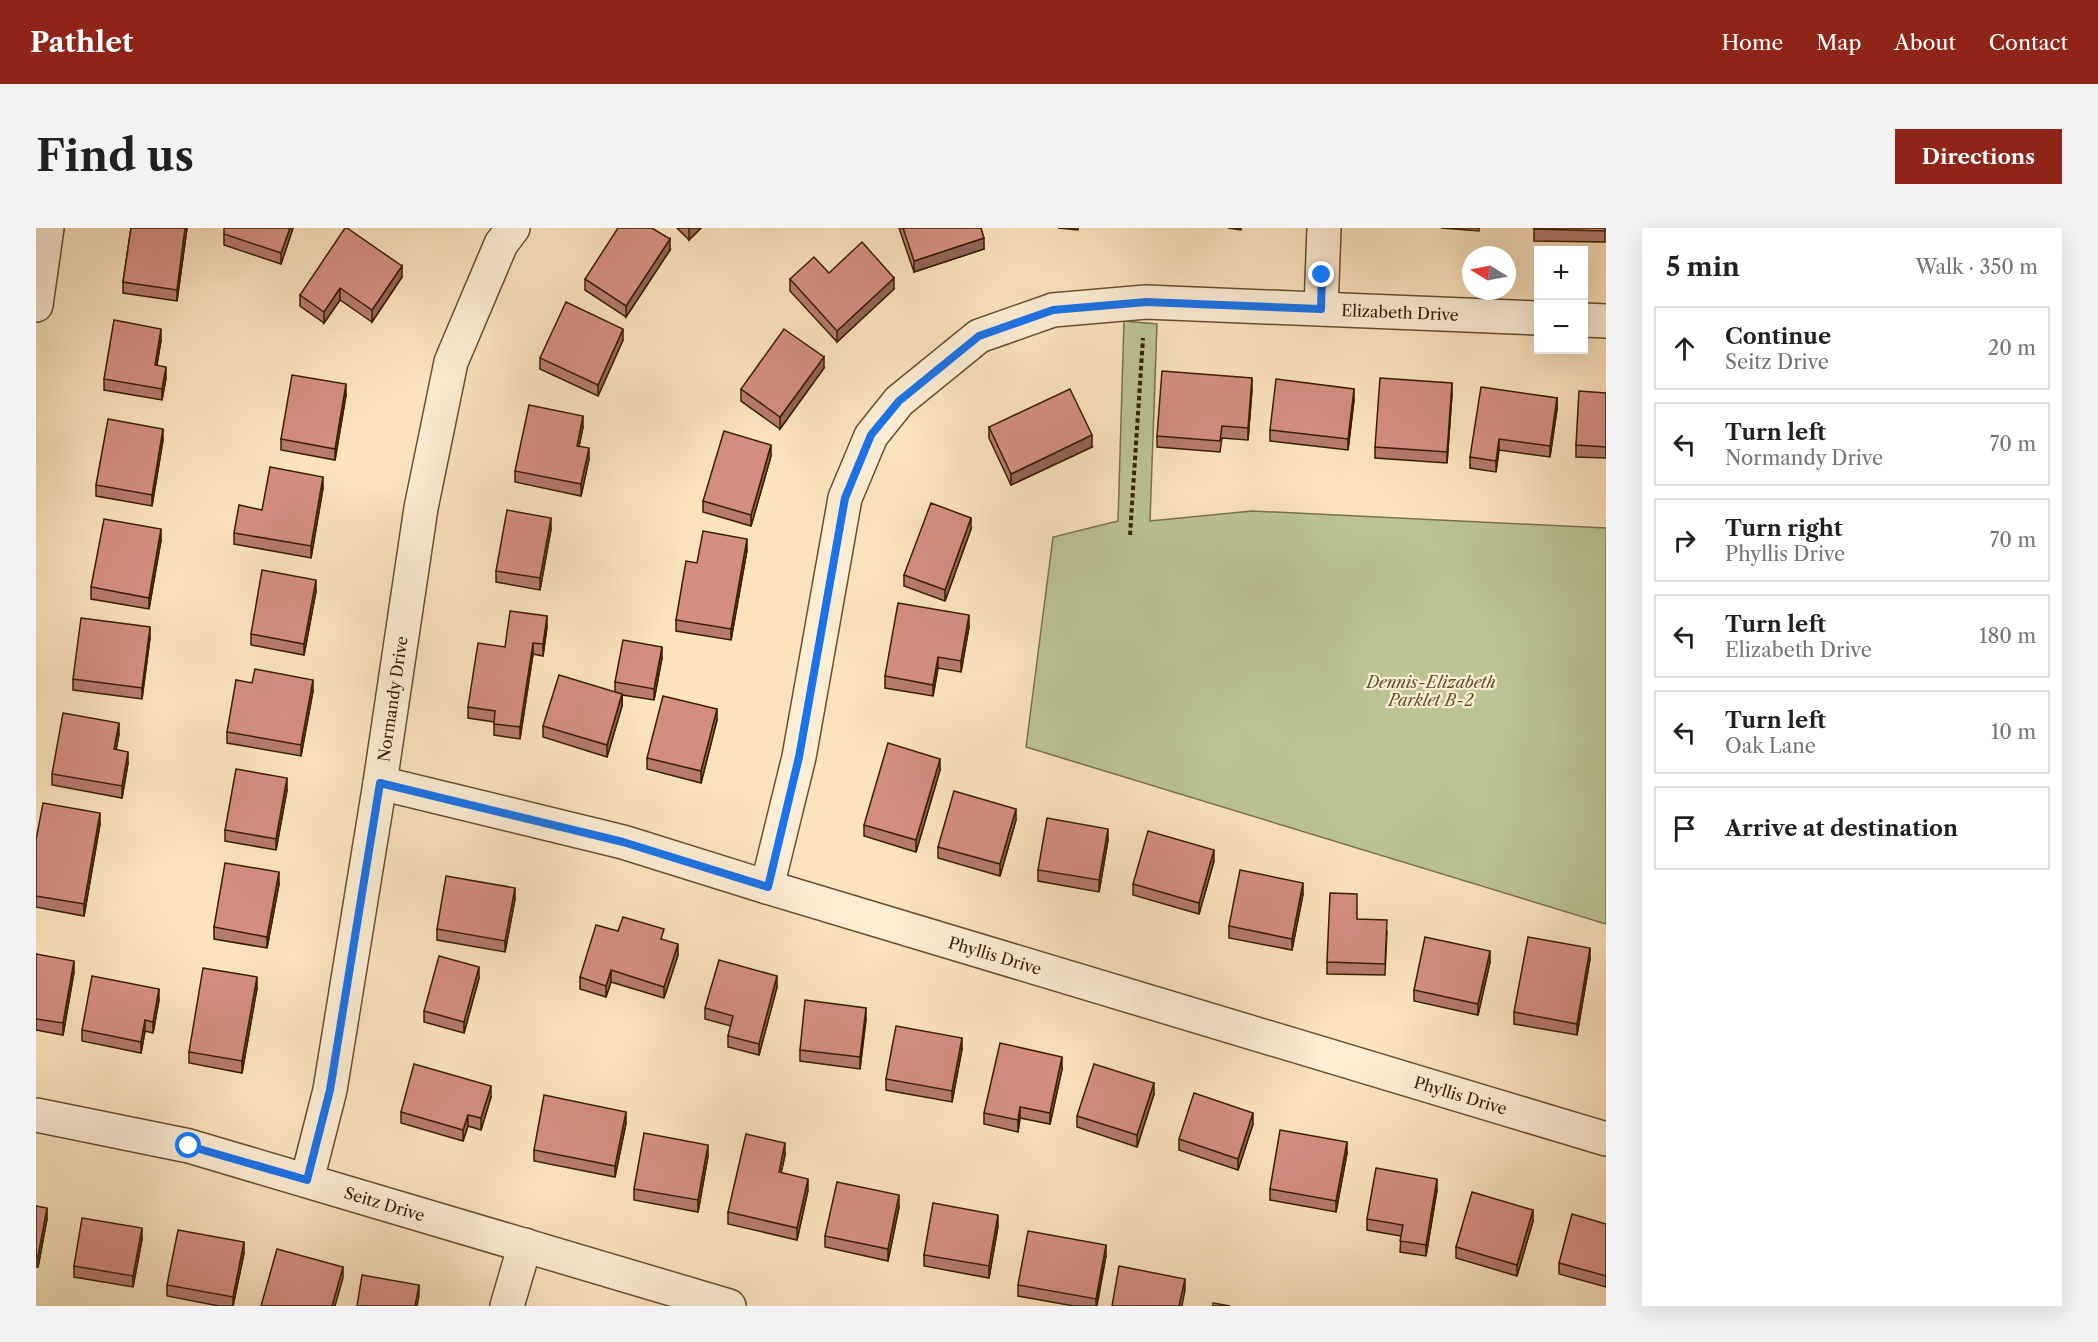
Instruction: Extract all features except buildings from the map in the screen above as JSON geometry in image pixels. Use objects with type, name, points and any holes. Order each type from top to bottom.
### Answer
[{"type":"street","points":[[36,305],[47,228]]},
{"type":"street","points":[[1321,309],[1324,228]]},
{"type":"street","name":"Normandy Drive","points":[[307,1180],[330,1090],[380,783],[421,508],[451,362],[497,233]]},
{"type":"street","name":"Elizabeth Drive","points":[[768,887],[799,757],[845,498],[871,435],[899,401],[979,336],[1053,310],[1146,302],[1534,318]]},
{"type":"street","points":[[1588,320],[1606,321]]},
{"type":"street","name":"Phyllis Drive","points":[[380,783],[623,842],[1606,1139]]},
{"type":"street","name":"Seitz Drive","points":[[36,1115],[189,1146],[729,1306]]},
{"type":"street","points":[[507,1306],[525,1245]]},
{"type":"path","points":[[1130,535],[1146,302]]},
{"type":"green space","name":"Dennis-Elizabeth Parklet B-2","points":[[1124,321],[1157,324],[1150,521],[1252,511],[1606,528],[1606,924],[1026,747],[1053,537],[1118,521]]},
{"type":"route","points":[[189,1146],[307,1180],[330,1090],[380,783],[623,842],[768,887],[799,757],[845,498],[871,435],[899,401],[979,336],[1053,310],[1146,302],[1321,309],[1322,275]]}]
